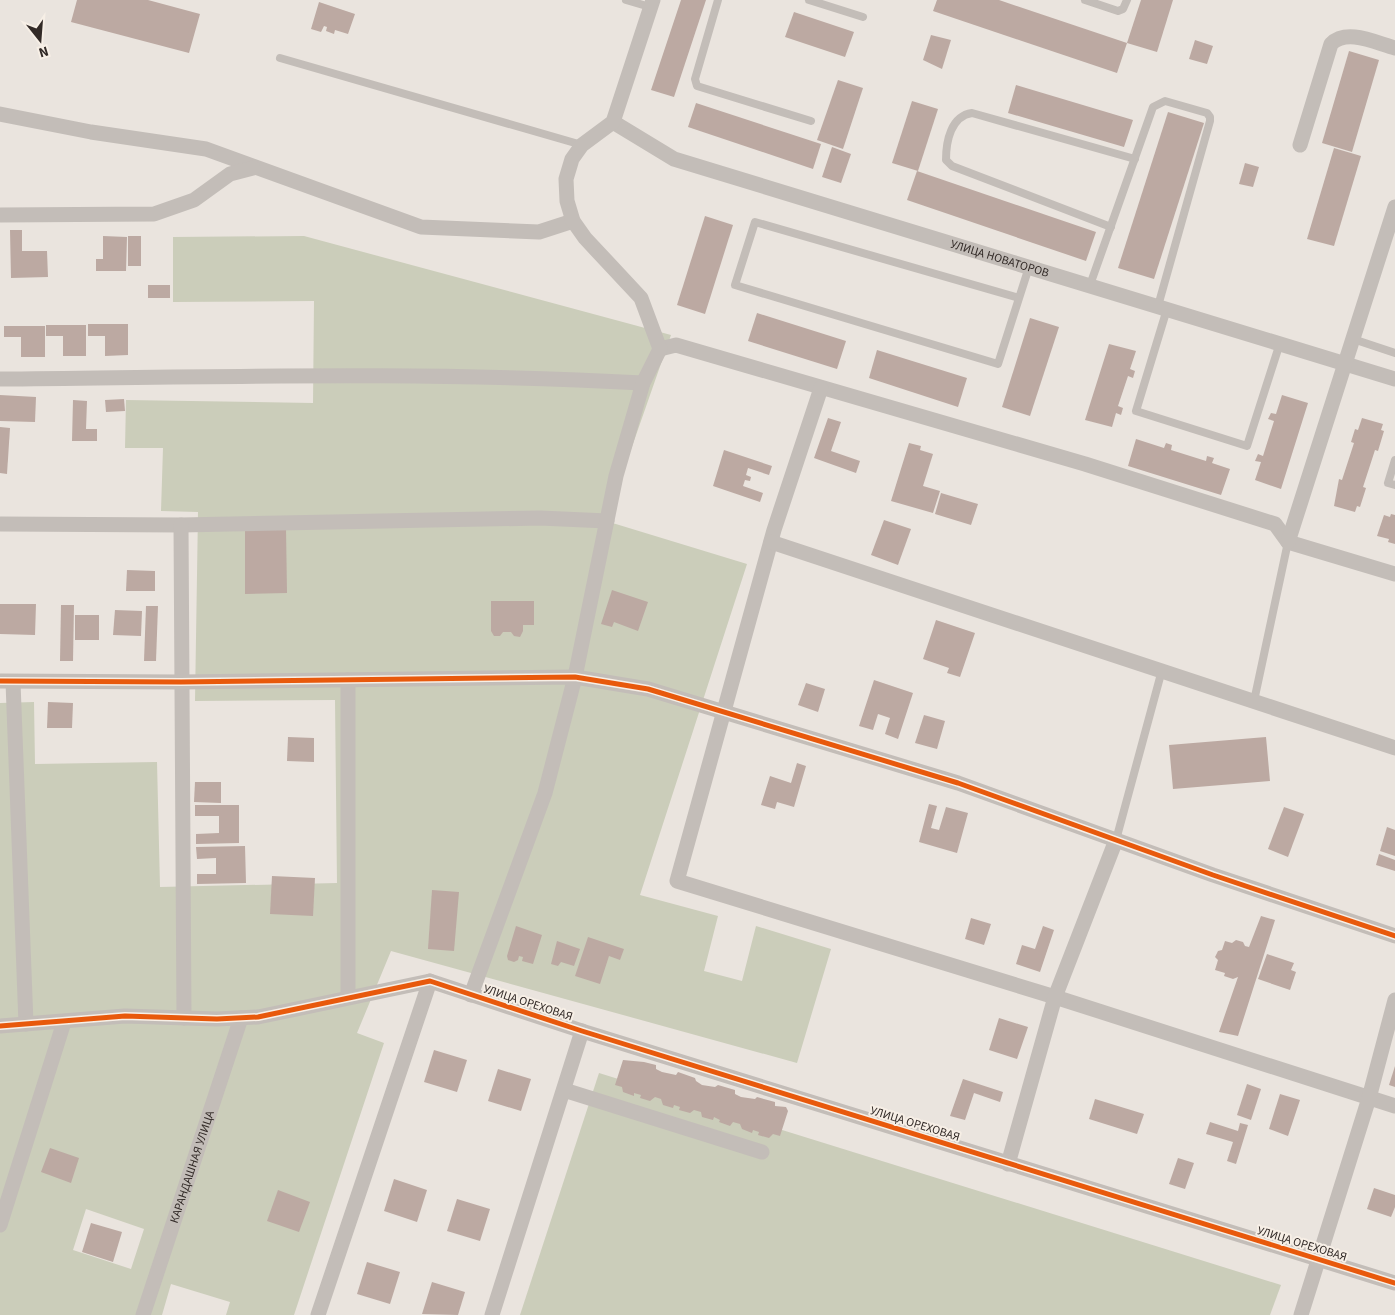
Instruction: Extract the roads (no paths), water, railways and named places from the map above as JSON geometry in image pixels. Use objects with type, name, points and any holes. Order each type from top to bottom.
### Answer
[{"type":"street","points":[[471,995],[545,793],[575,677],[616,476],[643,383],[660,349],[641,298],[585,238],[573,221],[567,201],[566,179],[572,159],[582,145],[613,122],[652,4]]},
{"type":"street","points":[[1300,145],[1331,44],[1337,38],[1350,36],[1395,48]]},
{"type":"street","points":[[0,114],[91,132],[206,149],[253,168],[421,227],[539,232],[573,221]]},
{"type":"street","name":"УЛИЦА НОВАТОРОВ","points":[[613,122],[674,159],[1163,307],[1395,380]]},
{"type":"street","points":[[0,215],[154,214],[194,200],[230,174],[253,168]]},
{"type":"street","points":[[1288,542],[1395,207]]},
{"type":"street","points":[[660,349],[676,346],[1085,464],[1275,524],[1288,542],[1395,574]]},
{"type":"street","points":[[0,379],[322,376],[556,378],[643,383]]},
{"type":"street","points":[[821,388],[771,542],[677,881],[1055,997],[1395,1106]]},
{"type":"street","points":[[0,524],[181,525],[540,518],[607,521]]},
{"type":"street","points":[[181,525],[184,1018]]},
{"type":"street","points":[[771,542],[1395,748]]},
{"type":"street","points":[[26,1024],[7,682],[181,682],[575,677],[648,689],[958,783],[1116,840],[1395,936]]},
{"type":"street","points":[[348,680],[348,997]]},
{"type":"street","points":[[1008,1164],[1055,997],[1116,840]]},
{"type":"street","points":[[0,1026],[125,1016],[184,1018],[258,1017],[430,981],[318,1315]]},
{"type":"street","name":"УЛИЦА ОРЕХОВАЯ","points":[[430,981],[582,1031],[1395,1283]]},
{"type":"street","points":[[1301,1315],[1370,1098],[1395,1000]]},
{"type":"street","name":"КАРАНДАШНАЯ УЛИЦА","points":[[143,1315],[241,1018]]},
{"type":"street","points":[[0,1225],[64,1022]]},
{"type":"street","points":[[492,1315],[582,1031]]},
{"type":"street","points":[[564,1090],[762,1152]]},
{"type":"lane","points":[[626,0],[652,4]]},
{"type":"lane","points":[[718,0],[695,80],[697,86],[811,121]]},
{"type":"lane","points":[[808,0],[863,17]]},
{"type":"lane","points":[[1086,0],[1118,11],[1123,9],[1127,0]]},
{"type":"lane","points":[[280,58],[582,145]]},
{"type":"lane","points":[[1090,285],[1153,107],[1158,102],[1165,101],[1207,113],[1210,117],[1136,411],[1247,446],[1280,343]]},
{"type":"lane","points":[[1110,227],[952,166],[946,160],[946,150],[955,120],[963,114],[972,113],[1135,159]]},
{"type":"lane","points":[[1019,298],[755,222],[735,285],[998,364],[1029,267]]},
{"type":"lane","points":[[1353,339],[1395,353]]},
{"type":"lane","points":[[1395,460],[1388,483],[1395,485]]},
{"type":"lane","points":[[1254,701],[1288,542]]},
{"type":"lane","points":[[1116,840],[1162,670]]}]
